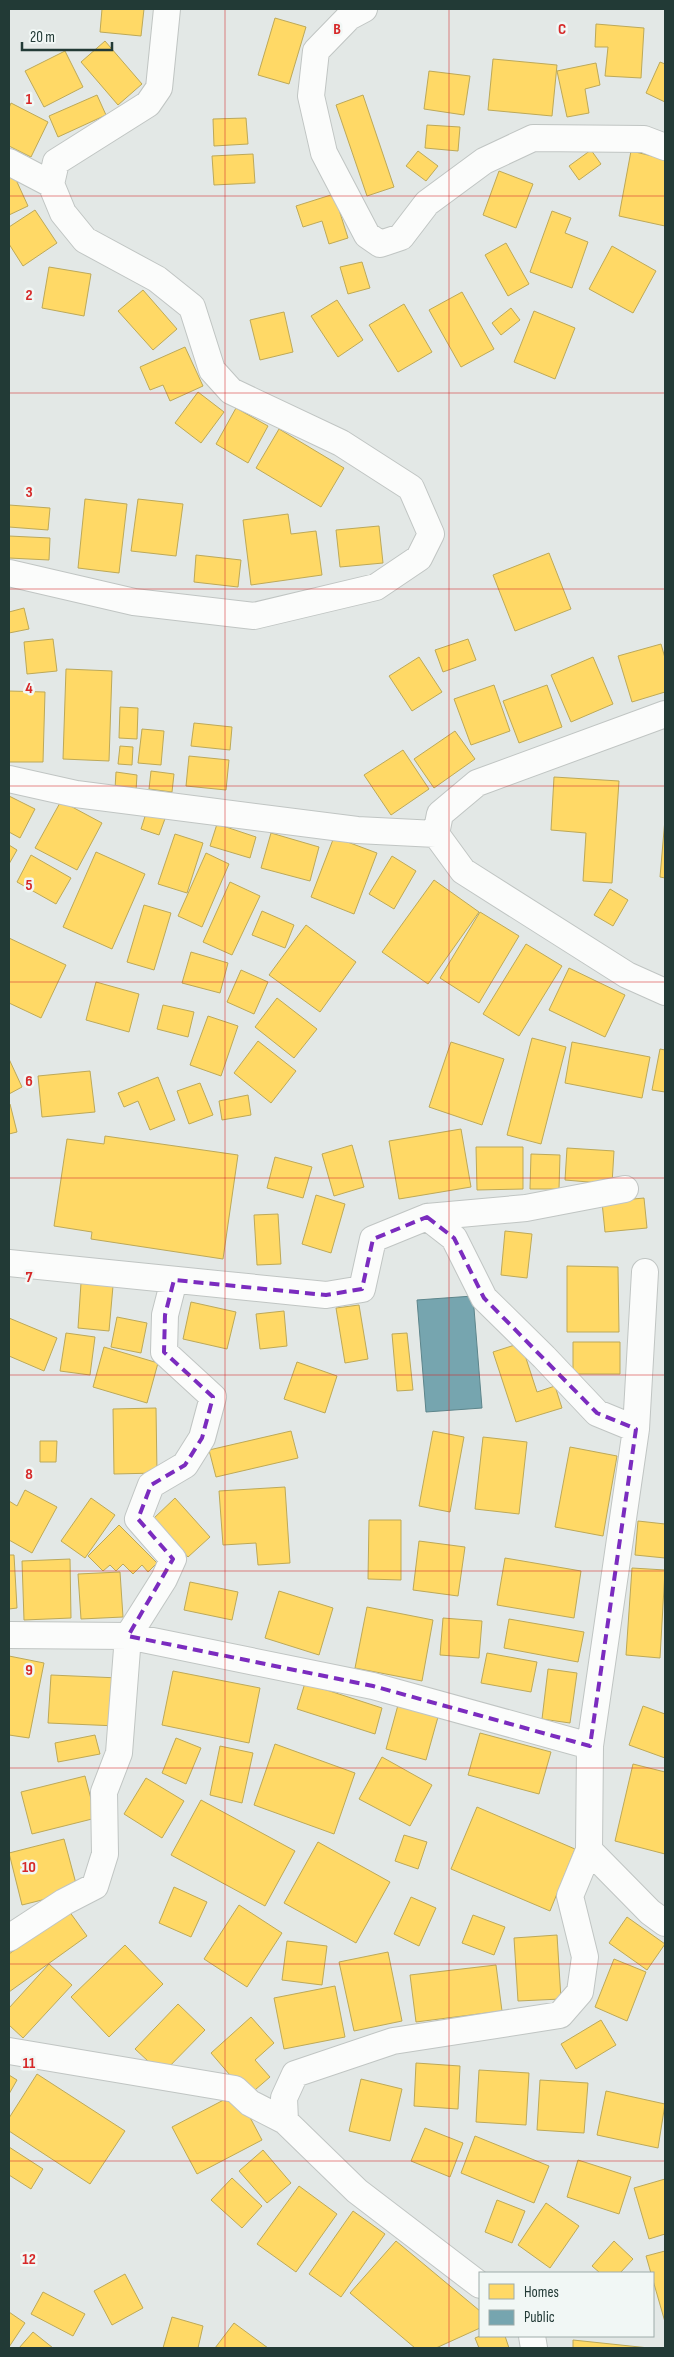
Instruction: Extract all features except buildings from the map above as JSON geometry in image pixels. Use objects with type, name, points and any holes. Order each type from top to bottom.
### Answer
[{"type":"street","points":[[9,573],[134,602],[254,616],[376,587],[419,558],[431,534],[411,488],[341,443],[231,391],[212,370],[192,307],[157,279],[85,240],[63,213],[51,184],[56,162],[148,104],[160,88],[166,9]]},
{"type":"street","points":[[364,9],[349,17],[316,51],[311,96],[324,153],[367,235],[380,244],[401,237],[427,203],[484,161],[533,138],[644,139],[665,147]]},
{"type":"street","points":[[9,162],[51,184]]},
{"type":"street","points":[[665,714],[477,783],[440,814],[436,834],[463,871],[627,975],[665,992]]},
{"type":"street","points":[[9,779],[76,794],[357,830],[436,834]]},
{"type":"street","points":[[9,1262],[326,1295],[362,1289],[374,1239],[427,1217],[526,1208],[625,1189]]},
{"type":"street","points":[[427,1217],[454,1238],[484,1298],[597,1413],[636,1430]]},
{"type":"street","points":[[285,2121],[284,2098],[295,2074],[393,2041],[560,2015],[580,1992],[586,1957],[570,1896],[589,1850],[590,1746],[636,1430],[645,1272]]},
{"type":"street","points":[[9,1938],[64,1902],[95,1886],[105,1854],[104,1792],[119,1753],[128,1636],[160,1585],[173,1559],[138,1519],[151,1485],[185,1465],[202,1438],[213,1397],[164,1352],[165,1315],[174,1280]]},
{"type":"street","points":[[9,1635],[128,1636],[373,1686],[590,1746]]},
{"type":"street","points":[[589,1850],[650,1912],[665,1923]]},
{"type":"street","points":[[9,2051],[236,2089],[250,2103],[285,2121],[357,2192],[479,2284]]},
{"type":"highlighted area","points":[[427,1217],[454,1238],[484,1298],[597,1413],[636,1429],[590,1746],[373,1686],[128,1636],[173,1559],[138,1519],[151,1485],[185,1465],[202,1438],[213,1397],[164,1352],[165,1315],[174,1280],[326,1295],[362,1289],[373,1239]]}]
